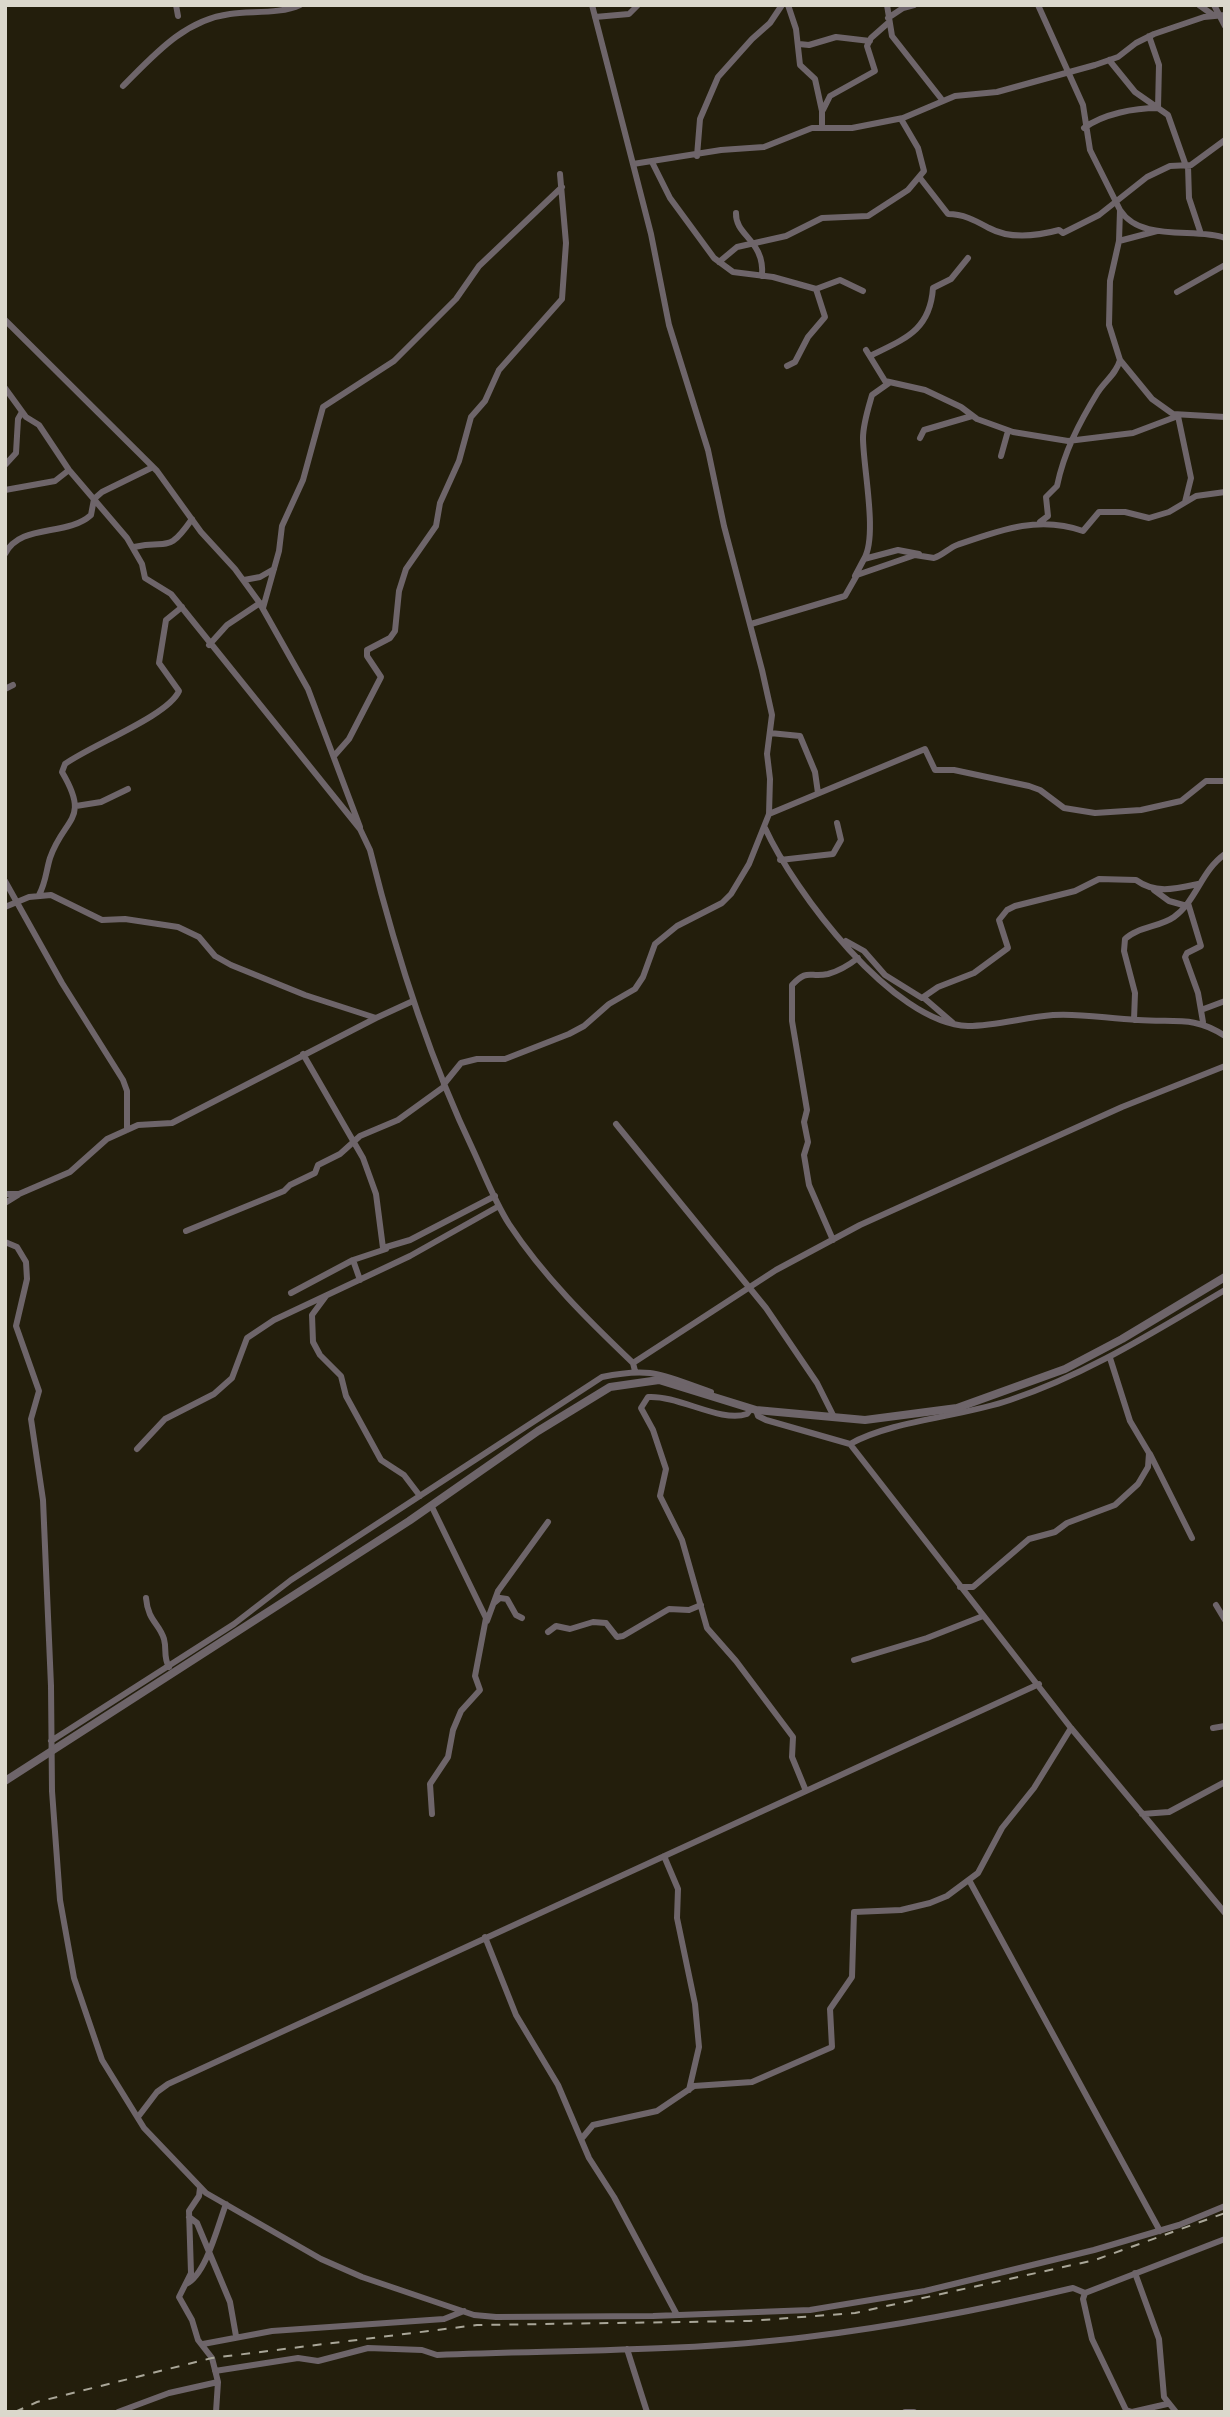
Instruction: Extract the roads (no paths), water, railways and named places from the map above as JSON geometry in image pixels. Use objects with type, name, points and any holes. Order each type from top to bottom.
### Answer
[{"type":"street","points":[[176,5],[178,16]]},
{"type":"street","points":[[123,86],[151,57],[193,25],[227,14],[300,5]]},
{"type":"street","points":[[186,1231],[284,1191],[290,1185],[315,1173],[318,1165],[340,1154],[353,1141],[398,1120],[444,1085],[461,1063],[477,1059],[505,1059],[583,1026],[609,1004],[635,989],[643,977],[655,944],[677,926],[722,903],[731,894],[765,828],[769,814],[771,779],[767,754],[772,715],[751,624],[724,527],[708,450],[669,325],[633,164],[592,5]]},
{"type":"street","points":[[595,17],[629,14],[638,5]]},
{"type":"street","points":[[696,156],[700,119],[718,77],[751,39],[771,23],[782,5]]},
{"type":"street","points":[[788,5],[799,44],[800,65],[815,79],[822,111],[822,128]]},
{"type":"street","points":[[887,5],[892,36],[943,101]]},
{"type":"street","points":[[822,111],[830,96],[875,71],[867,52],[870,41],[888,20],[903,8],[914,5]]},
{"type":"street","points":[[1038,5],[1083,106],[1084,128],[1090,150],[1120,210],[1119,241],[1110,281],[1109,325],[1120,360],[1156,404],[1178,416],[1191,478],[1185,502]]},
{"type":"street","points":[[1199,5],[1219,15]]},
{"type":"street","points":[[1214,5],[1225,26]]},
{"type":"street","points":[[633,164],[696,156],[720,150],[764,147],[797,133],[822,128],[852,128],[901,119],[964,94],[996,92],[1109,60],[1149,36],[1219,15]]},
{"type":"street","points":[[1149,36],[1160,65],[1158,108]]},
{"type":"street","points":[[799,44],[809,45],[836,37],[870,41]]},
{"type":"street","points":[[1109,60],[1135,92],[1168,115],[1187,166],[1189,198],[1201,234]]},
{"type":"street","points":[[1084,128],[1100,118],[1113,117],[1127,110],[1158,108]]},
{"type":"street","points":[[719,262],[737,247],[786,236],[831,216],[855,219],[868,216],[899,197],[924,171],[918,148],[901,119]]},
{"type":"street","points":[[920,178],[946,213],[970,219],[990,229],[1020,235],[1038,236],[1059,230],[1063,233],[1098,215],[1154,173],[1170,166],[1187,166],[1225,140]]},
{"type":"street","points":[[652,162],[670,198],[719,262],[733,272],[816,289],[840,280],[863,291]]},
{"type":"street","points":[[334,756],[349,739],[381,677],[366,654],[367,650],[390,638],[396,631],[402,580],[436,526],[440,503],[459,461],[471,417],[485,401],[499,370],[562,299],[566,243],[561,174]]},
{"type":"street","points":[[209,645],[227,625],[262,605],[274,569],[282,526],[303,480],[323,407],[394,361],[456,299],[479,266],[562,187]]},
{"type":"street","points":[[1120,210],[1128,219],[1157,231],[1225,238]]},
{"type":"street","points":[[736,213],[738,224],[754,242],[764,260],[762,276]]},
{"type":"street","points":[[1119,241],[1157,231]]},
{"type":"street","points":[[968,258],[951,279],[933,288],[929,313],[909,339],[868,353],[883,379],[889,383],[925,390],[961,407],[972,416],[1008,431],[1068,441],[1133,433],[1178,416],[1225,417]]},
{"type":"street","points":[[1177,292],[1225,265]]},
{"type":"street","points":[[787,366],[795,362],[808,337],[824,317],[816,289]]},
{"type":"street","points":[[5,320],[153,467],[262,605],[308,689],[370,850],[413,1000],[444,1085],[499,1206],[524,1245],[553,1283],[634,1367],[684,1380],[717,1394],[718,1401]]},
{"type":"street","points":[[1040,523],[1048,516],[1046,497],[1058,486],[1058,475],[1065,462],[1068,441],[1120,360]]},
{"type":"street","points":[[751,624],[845,596],[868,548],[870,515],[864,480],[863,432],[872,395],[889,383]]},
{"type":"street","points":[[5,388],[22,412],[39,425],[69,473],[134,547],[145,578],[171,594],[209,645],[360,829]]},
{"type":"street","points":[[5,465],[16,453],[18,419],[22,412]]},
{"type":"street","points":[[920,438],[924,430],[972,416]]},
{"type":"street","points":[[1001,456],[1008,431]]},
{"type":"street","points":[[5,554],[15,541],[81,523],[91,515],[94,499],[114,484],[153,467]]},
{"type":"street","points":[[5,490],[49,482],[69,473]]},
{"type":"street","points":[[864,559],[898,550],[934,558],[956,545],[1015,526],[1061,523],[1083,531],[1099,512],[1125,512],[1145,519],[1169,512],[1200,495],[1225,492]]},
{"type":"street","points":[[134,547],[168,545],[180,537],[192,519]]},
{"type":"street","points":[[855,576],[921,555]]},
{"type":"street","points":[[244,580],[260,577],[274,569]]},
{"type":"street","points":[[39,895],[47,880],[50,858],[69,827],[76,806],[72,788],[62,772],[65,764],[175,699],[179,691],[159,663],[166,621],[181,607]]},
{"type":"street","points":[[5,689],[13,685]]},
{"type":"street","points":[[770,733],[800,736],[815,772],[818,793]]},
{"type":"street","points":[[769,814],[925,749],[935,770],[954,770],[1029,786],[1040,790],[1064,808],[1095,813],[1141,810],[1181,801],[1206,781],[1225,781]]},
{"type":"street","points":[[76,806],[101,802],[128,789]]},
{"type":"street","points":[[780,860],[833,854],[841,840],[837,823]]},
{"type":"street","points":[[765,828],[780,860],[841,938],[891,992],[912,1007],[954,1024],[978,1025],[1080,1014],[1134,1020],[1203,1022],[1225,1036]]},
{"type":"street","points":[[1134,1020],[1135,993],[1124,951],[1125,939],[1166,922],[1188,904],[1214,862],[1225,854]]},
{"type":"street","points":[[924,998],[939,987],[974,973],[1008,948],[999,926],[1007,910],[1075,891],[1099,879],[1136,880],[1169,901],[1188,904]]},
{"type":"street","points":[[5,881],[62,984],[123,1080],[127,1091],[127,1130]]},
{"type":"street","points":[[1153,889],[1170,890],[1198,884]]},
{"type":"street","points":[[5,907],[39,895],[60,899],[102,920],[125,919],[190,930],[215,956],[231,965],[305,995],[376,1018]]},
{"type":"street","points":[[1188,904],[1201,944],[1199,948],[1186,953],[1185,957],[1203,1022]]},
{"type":"street","points":[[841,938],[864,951],[885,975],[924,998],[954,1024]]},
{"type":"street","points":[[833,1240],[809,1185],[804,1155],[808,1142],[804,1122],[807,1110],[792,1021],[792,985],[802,975],[810,972],[825,975],[858,958]]},
{"type":"street","points":[[5,1203],[70,1172],[107,1139],[145,1123],[159,1126],[172,1123],[413,1000]]},
{"type":"street","points":[[1201,1010],[1225,1001]]},
{"type":"street","points":[[303,1054],[353,1141],[376,1194],[381,1243],[383,1248],[388,1249]]},
{"type":"street","points":[[5,1781],[234,1624],[290,1580],[602,1377],[634,1367],[748,1287],[833,1240],[1122,1107],[1225,1066]]},
{"type":"street","points":[[616,1124],[766,1308],[817,1383],[833,1416]]},
{"type":"street","points":[[5,1194],[19,1194]]},
{"type":"street","points":[[291,1293],[354,1260],[388,1249],[495,1196]]},
{"type":"street","points":[[137,1449],[165,1419],[214,1394],[233,1377],[240,1352],[250,1337],[289,1311],[425,1249],[499,1206]]},
{"type":"street","points":[[5,1242],[17,1247],[26,1262],[27,1279],[16,1326],[39,1391],[31,1419],[44,1500],[51,1752],[60,1900],[74,1978],[102,2060],[158,2145],[200,2188],[321,2259],[362,2277],[464,2311],[496,2317],[810,2310],[914,2294],[1094,2250],[1160,2231],[1225,2206]]},
{"type":"street","points":[[354,1260],[360,1279]]},
{"type":"street","points":[[51,1741],[431,1505],[538,1431],[610,1387],[659,1380],[718,1401],[753,1409],[869,1420],[957,1408],[1065,1369],[1122,1339],[1225,1277]]},
{"type":"street","points":[[850,1444],[867,1435],[984,1409],[1050,1387],[1110,1358],[1225,1290]]},
{"type":"street","points":[[327,1294],[312,1315],[313,1342],[320,1355],[341,1376],[346,1396],[381,1460],[404,1475],[420,1496]]},
{"type":"street","points":[[1110,1358],[1130,1420],[1192,1538]]},
{"type":"street","points":[[753,1409],[747,1414],[733,1416],[667,1396],[648,1397],[641,1408],[653,1430],[666,1469],[660,1496],[682,1540],[711,1634],[736,1661],[793,1737],[792,1757],[806,1791]]},
{"type":"street","points":[[753,1409],[758,1416],[766,1420],[850,1444],[1071,1728],[1225,1913]]},
{"type":"street","points":[[867,1435],[869,1420]]},
{"type":"street","points":[[960,1587],[973,1587],[1029,1539],[1055,1532],[1068,1523],[1115,1505],[1138,1484],[1148,1467],[1149,1453]]},
{"type":"street","points":[[431,1505],[487,1623]]},
{"type":"street","points":[[432,1814],[430,1784],[448,1757],[453,1730],[461,1711],[480,1690],[475,1676],[491,1606],[514,1565],[548,1522]]},
{"type":"street","points":[[146,1598],[149,1617],[164,1640],[164,1660],[170,1669]]},
{"type":"street","points":[[481,1607],[491,1606],[500,1598],[507,1599],[516,1615],[522,1618]]},
{"type":"street","points":[[548,1632],[556,1626],[570,1629],[593,1622],[606,1623],[617,1637],[623,1636],[669,1609],[689,1610],[701,1605]]},
{"type":"street","points":[[1216,1605],[1225,1620]]},
{"type":"street","points":[[854,1660],[927,1638],[983,1616]]},
{"type":"street","points":[[138,2117],[162,2088],[1039,1684]]},
{"type":"street","points":[[1213,1728],[1225,1726]]},
{"type":"street","points":[[583,2137],[593,2125],[654,2112],[694,2086],[752,2082],[832,2047],[830,2008],[852,1977],[854,1912],[901,1910],[930,1903],[947,1896],[969,1880],[985,1864],[1002,1828],[1034,1788],[1071,1728]]},
{"type":"street","points":[[1142,1814],[1169,1812],[1225,1782]]},
{"type":"street","points":[[664,1856],[678,1889],[677,1918],[695,2004],[699,2048],[688,2090]]},
{"type":"street","points":[[969,1880],[1160,2231]]},
{"type":"street","points":[[485,1937],[504,1990],[558,2085],[583,2137],[589,2158],[614,2197],[677,2315]]},
{"type":"street","points":[[200,2188],[200,2196],[189,2211],[191,2268],[178,2297],[203,2344],[209,2350],[218,2382],[216,2412]]},
{"type":"street","points":[[186,2284],[200,2274],[226,2204]]},
{"type":"street","points":[[189,2217],[197,2223],[230,2302],[236,2336]]},
{"type":"street","points":[[215,2371],[298,2358],[318,2361],[368,2348],[422,2350],[437,2355],[627,2349],[806,2337],[940,2317],[1073,2288],[1085,2293],[1225,2239]]},
{"type":"street","points":[[1135,2273],[1159,2339],[1162,2392],[1167,2404],[1176,2412]]},
{"type":"street","points":[[1085,2293],[1083,2299],[1092,2339],[1126,2410],[1132,2412],[1167,2404]]},
{"type":"street","points":[[203,2344],[236,2336],[444,2319],[464,2311]]},
{"type":"street","points":[[627,2349],[647,2412]]},
{"type":"street","points":[[118,2412],[169,2393],[218,2382]]},
{"type":"street","points":[[905,2412],[914,2412]]},
{"type":"railway","points":[[15,2412],[37,2402],[212,2358],[477,2325],[749,2321],[855,2313],[1095,2260],[1225,2213]]}]
